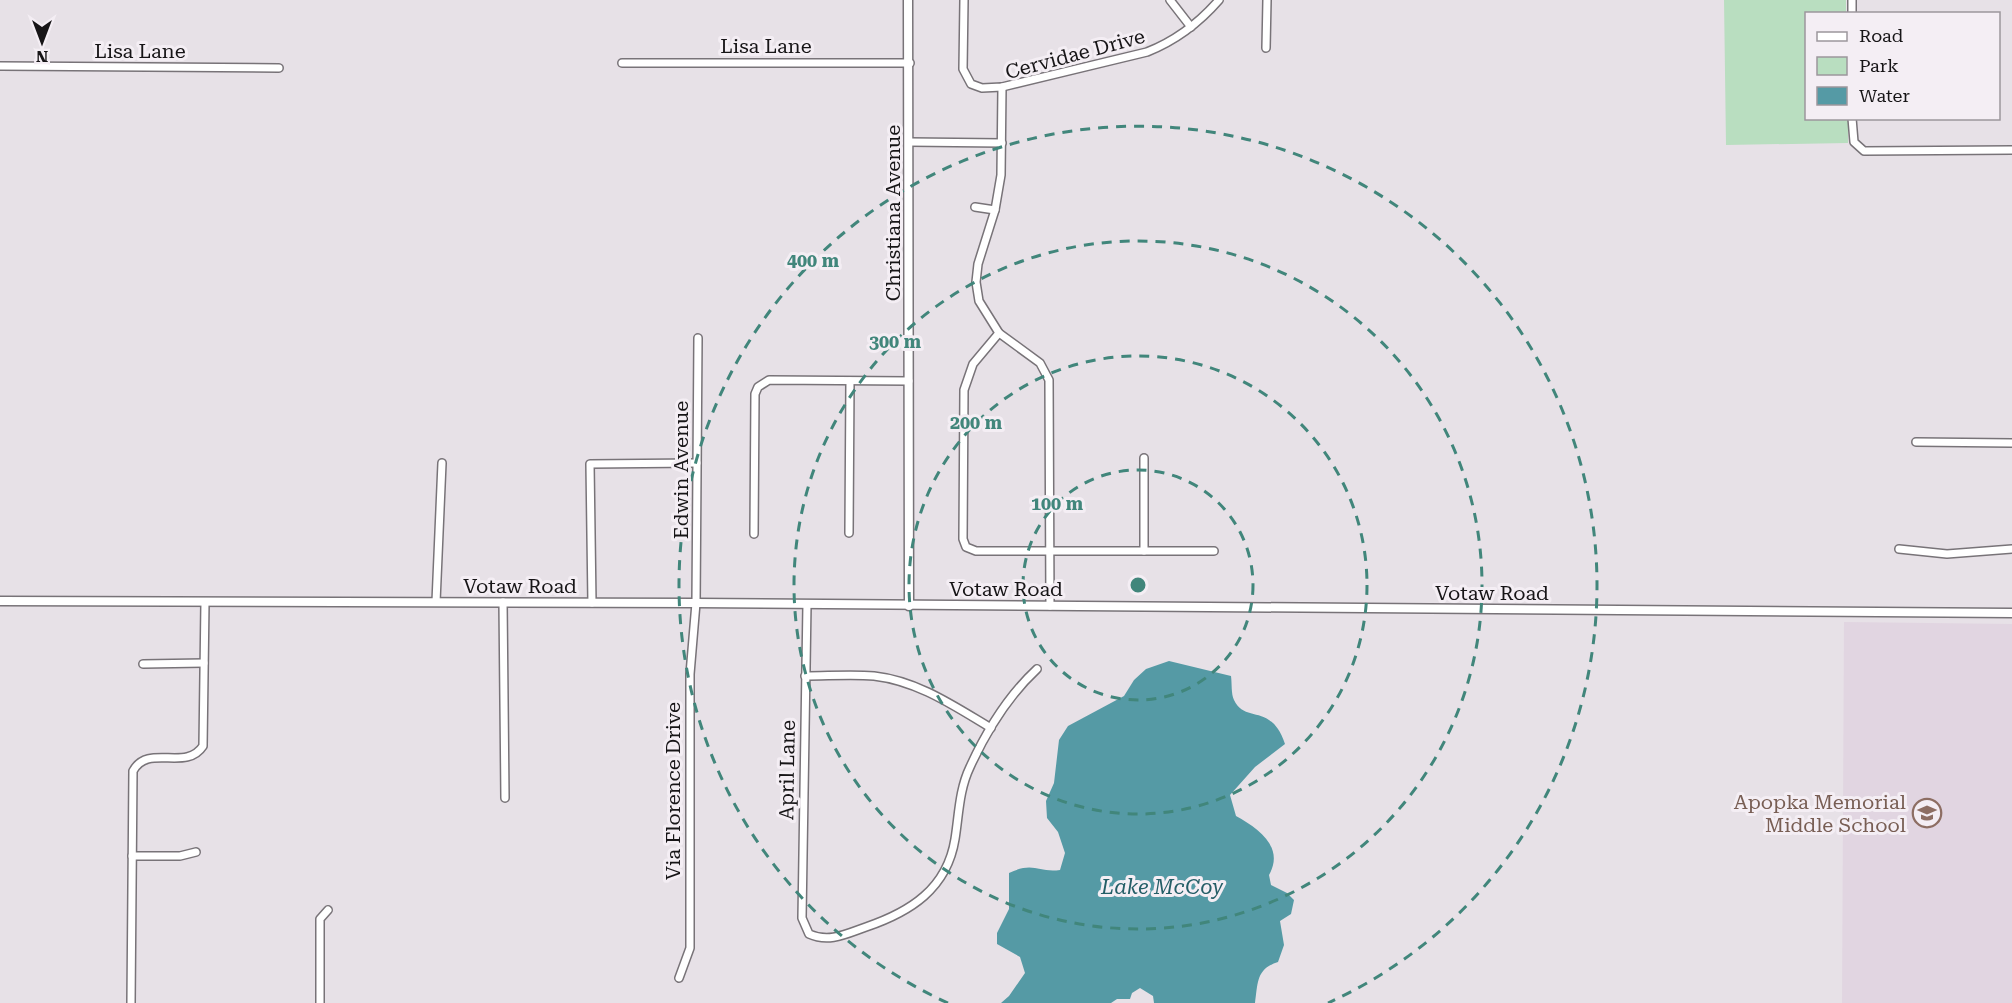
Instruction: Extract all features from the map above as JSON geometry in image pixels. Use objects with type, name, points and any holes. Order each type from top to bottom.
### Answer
[{"type":"street","name":"Christiana Avenue","points":[[908,0],[910,63],[909,606]]},
{"type":"street","points":[[964,0],[963,69],[966,78],[971,84],[982,88],[1002,87]]},
{"type":"street","points":[[1170,0],[1191,27]]},
{"type":"street","name":"Cervidae Drive","points":[[1050,606],[1049,380],[1040,363],[999,333],[980,301],[976,282],[978,264],[995,210],[1002,143],[1002,87],[1147,52],[1166,45],[1191,27],[1219,0]]},
{"type":"street","points":[[1266,48],[1267,0]]},
{"type":"street","name":"Lisa Lane","points":[[621,63],[910,63]]},
{"type":"street","name":"Lisa Lane","points":[[0,66],[279,68]]},
{"type":"street","points":[[1852,120],[1852,135],[1857,147],[1871,152],[2012,150]]},
{"type":"street","points":[[909,141],[1002,143]]},
{"type":"street","points":[[975,207],[995,210]]},
{"type":"street","points":[[999,333],[973,364],[964,390],[963,539],[966,547],[976,551],[1214,551]]},
{"type":"street","name":"Edwin Avenue","points":[[696,603],[698,338]]},
{"type":"street","points":[[754,534],[755,394],[758,387],[769,380],[909,381]]},
{"type":"street","points":[[849,533],[850,381]]},
{"type":"street","points":[[1916,442],[2012,443]]},
{"type":"street","points":[[1144,458],[1144,551]]},
{"type":"street","points":[[436,602],[442,463]]},
{"type":"street","points":[[592,603],[590,464],[697,463]]},
{"type":"street","points":[[1899,549],[1947,554],[2012,549]]},
{"type":"street","name":"Votaw Road","points":[[0,601],[696,603],[2012,613]]},
{"type":"street","points":[[131,1003],[133,771],[137,763],[146,758],[188,758],[198,754],[204,746],[205,602]]},
{"type":"street","points":[[503,602],[505,798]]},
{"type":"street","name":"Via Florence Drive","points":[[680,978],[690,948],[690,674],[696,603]]},
{"type":"street","name":"April Lane","points":[[807,604],[802,918],[809,934],[819,938],[843,935],[909,910],[928,893],[951,857],[962,786],[991,728]]},
{"type":"street","points":[[143,664],[204,663]]},
{"type":"street","points":[[805,676],[873,676],[898,680],[922,688],[991,728],[1023,682],[1037,669]]},
{"type":"street","points":[[132,856],[180,856],[196,852]]},
{"type":"street","points":[[320,1003],[320,919],[328,910]]},
{"type":"shaded area","name":"Apopka Memorial Middle School","points":[[1844,622],[2012,624],[2012,1003],[1842,1003]]},
{"type":"green space","points":[[1724,0],[1846,0],[1846,12],[1805,12],[1805,120],[1848,120],[1848,143],[1726,145]]},
{"type":"water","name":"Lake McCoy","points":[[1169,661],[1231,676],[1233,698],[1239,707],[1273,723],[1285,744],[1255,767],[1230,795],[1236,816],[1253,826],[1271,847],[1274,856],[1269,875],[1271,885],[1287,893],[1294,900],[1291,914],[1280,921],[1284,945],[1278,962],[1266,969],[1259,978],[1255,1003],[1154,1003],[1153,996],[1140,988],[1132,993],[1130,999],[1117,999],[1111,1003],[1001,1003],[1009,996],[1025,973],[1020,957],[997,944],[997,933],[1009,909],[1009,873],[1024,868],[1060,870],[1065,853],[1058,832],[1047,818],[1046,801],[1054,783],[1059,740],[1068,726],[1124,696],[1134,680],[1146,669]]},
{"type":"place","name":"Apopka Memorial Middle School","points":[[1927,813]]}]
